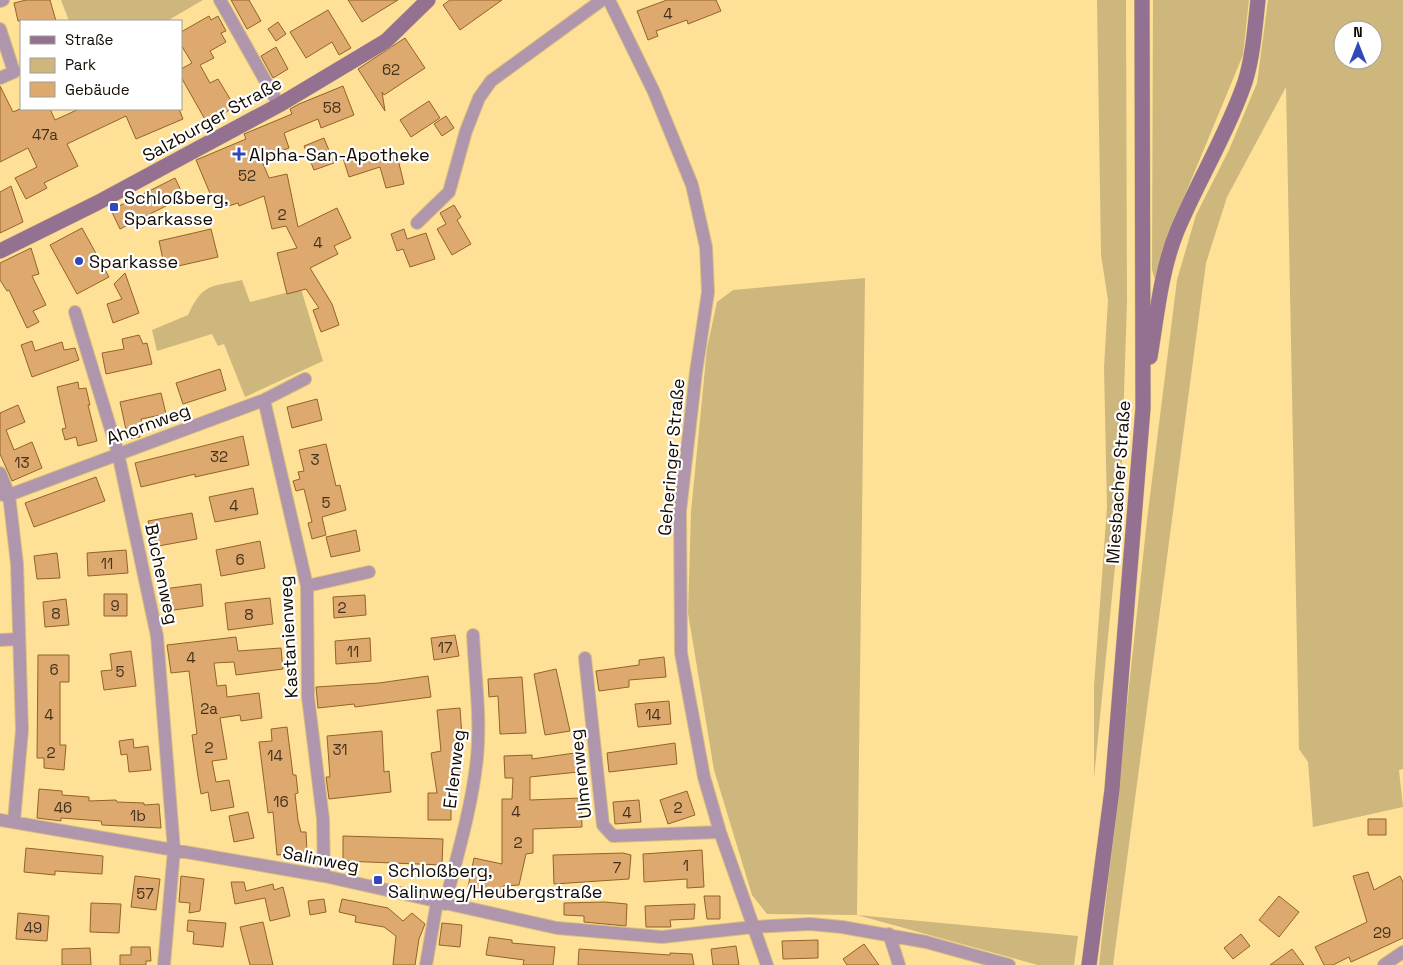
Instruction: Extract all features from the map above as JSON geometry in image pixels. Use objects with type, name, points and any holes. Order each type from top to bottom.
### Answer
[{"type":"main road","name":"Salzburger Straße","points":[[0,251],[96,203],[279,104],[386,41],[428,0]]},
{"type":"main road","name":"Miesbacher Straße","points":[[1089,965],[1112,790],[1143,408],[1142,0]]},
{"type":"main road","points":[[1143,408],[1161,290],[1174,240],[1220,144],[1245,81],[1255,32],[1258,0]]},
{"type":"street","points":[[220,0],[279,104]]},
{"type":"street","points":[[417,223],[449,192],[472,114],[479,98],[491,81],[602,0]]},
{"type":"street","name":"Geheringer Straße","points":[[609,0],[654,92],[692,185],[706,247],[708,292],[696,372],[680,511],[680,640],[704,777],[720,832],[767,965]]},
{"type":"street","points":[[0,29],[14,72],[0,78]]},
{"type":"street","name":"Buchenweg","points":[[76,312],[118,453],[157,636],[174,850],[164,965]]},
{"type":"street","name":"Ahornweg","points":[[5,495],[264,400],[306,380]]},
{"type":"street","name":"Kastanienweg","points":[[264,400],[307,586],[308,697],[323,819],[324,876]]},
{"type":"street","points":[[0,473],[17,564],[22,730],[14,821]]},
{"type":"street","points":[[307,586],[369,572]]},
{"type":"street","name":"Erlenweg","points":[[426,965],[441,903],[467,814],[477,758],[473,636]]},
{"type":"street","points":[[0,640],[20,639]]},
{"type":"street","name":"Ulmenweg","points":[[585,658],[603,825],[613,836],[720,832]]},
{"type":"street","name":"Salinweg","points":[[0,820],[324,876],[557,928],[641,936],[680,937],[753,927],[810,924],[889,934],[1009,965]]},
{"type":"street","points":[[889,934],[899,965]]},
{"type":"street","points":[[1384,965],[1403,952]]},
{"type":"green space","points":[[61,0],[203,0],[169,20],[69,20]]},
{"type":"green space","points":[[1097,0],[1126,0],[1127,302],[1120,516],[1094,778],[1094,686],[1107,507],[1104,367],[1108,300],[1101,255]]},
{"type":"green space","points":[[1153,0],[1249,0],[1243,55],[1170,231],[1155,280],[1152,270]]},
{"type":"green space","points":[[1268,0],[1403,0],[1403,769],[1399,770],[1403,807],[1313,827],[1308,762],[1299,749],[1286,87],[1227,197],[1206,263],[1113,965],[1099,965],[1147,520],[1177,280],[1196,215],[1229,150],[1257,83]]},
{"type":"green space","points":[[865,278],[857,915],[767,914],[752,895],[714,770],[688,613],[691,512],[707,348],[717,302],[733,290]]},
{"type":"green space","points":[[242,280],[250,302],[301,289],[323,361],[245,397],[224,344],[218,346],[212,334],[157,351],[152,330],[188,315],[198,297],[209,288]]},
{"type":"green space","points":[[857,915],[1078,936],[1074,965],[1038,965]]},
{"type":"building","points":[[26,0],[50,0],[56,20],[18,21],[14,3]]},
{"type":"building","points":[[231,0],[249,0],[261,21],[247,29]]},
{"type":"building","points":[[348,0],[398,0],[362,22]]},
{"type":"building","points":[[450,0],[502,0],[460,30],[443,5]]},
{"type":"building","points":[[667,0],[716,0],[721,11],[688,24],[687,20],[656,31],[658,36],[648,40],[637,11]]},
{"type":"building","points":[[328,10],[351,48],[339,55],[332,42],[306,58],[290,32]]},
{"type":"building","points":[[209,16],[211,20],[218,16],[226,31],[221,33],[226,42],[210,51],[214,58],[200,65],[210,83],[218,79],[235,107],[207,123],[182,79],[182,68],[192,63],[182,47],[182,31]]},
{"type":"building","points":[[278,22],[286,34],[276,41],[268,29]]},
{"type":"building","points":[[405,38],[425,68],[384,95],[382,92],[385,111],[358,69]]},
{"type":"building","points":[[276,47],[288,69],[273,78],[261,56]]},
{"type":"building","points":[[0,86],[13,112],[20,109],[50,110],[55,120],[77,110],[179,110],[183,119],[136,139],[126,116],[67,144],[78,166],[44,183],[47,188],[26,199],[15,178],[37,167],[28,148],[0,162]]},
{"type":"building","points":[[343,86],[354,115],[321,128],[318,119],[284,133],[289,148],[261,159],[269,178],[287,174],[298,227],[337,208],[351,238],[334,246],[338,254],[310,268],[332,304],[339,325],[321,332],[313,310],[319,308],[306,289],[287,294],[277,253],[297,248],[286,226],[272,229],[264,196],[239,206],[238,203],[217,210],[196,160],[246,139],[244,134],[292,114],[290,109],[299,104]]},
{"type":"building","points":[[429,101],[440,118],[411,137],[400,120]]},
{"type":"building","points":[[446,116],[454,128],[442,136],[434,124]]},
{"type":"building","points":[[324,138],[334,163],[314,170],[304,146]]},
{"type":"building","points":[[396,151],[404,184],[386,188],[380,167],[349,177],[343,158],[362,153],[364,158]]},
{"type":"building","points":[[175,178],[184,197],[120,229],[111,210]]},
{"type":"building","points":[[11,186],[23,222],[0,233],[0,192]]},
{"type":"building","points":[[454,205],[461,217],[457,220],[471,244],[452,255],[437,229],[446,224],[440,213]]},
{"type":"building","name":"Sparkasse","points":[[82,228],[109,277],[77,294],[50,245]]},
{"type":"building","points":[[211,229],[218,257],[165,269],[159,241]]},
{"type":"building","points":[[404,229],[407,239],[426,233],[435,259],[410,267],[403,249],[397,251],[391,234]]},
{"type":"building","points":[[31,248],[39,274],[32,276],[46,305],[33,311],[39,322],[27,328],[9,290],[7,291],[0,280],[0,263]]},
{"type":"building","points":[[125,273],[139,313],[113,323],[107,304],[122,299],[114,284]]},
{"type":"building","points":[[139,335],[143,344],[147,343],[152,364],[106,374],[102,353],[124,349],[122,339]]},
{"type":"building","points":[[32,341],[35,351],[62,342],[64,350],[75,348],[79,360],[32,377],[21,345]]},
{"type":"building","points":[[220,369],[226,390],[183,404],[176,383]]},
{"type":"building","points":[[78,382],[79,389],[86,388],[97,441],[78,446],[76,437],[65,440],[62,429],[66,428],[57,387]]},
{"type":"building","points":[[161,393],[166,414],[141,419],[143,430],[139,431],[140,437],[128,439],[120,402]]},
{"type":"building","points":[[317,399],[322,420],[292,428],[287,407]]},
{"type":"building","points":[[18,405],[25,422],[6,430],[14,450],[32,442],[42,468],[12,481],[0,454],[0,413]]},
{"type":"building","points":[[243,436],[249,465],[195,477],[195,474],[141,487],[135,463]]},
{"type":"building","points":[[326,444],[336,486],[340,485],[346,510],[322,517],[326,535],[312,539],[308,523],[312,522],[304,489],[296,491],[293,481],[300,479],[298,472],[304,471],[299,450]]},
{"type":"building","points":[[96,477],[105,501],[34,527],[25,503]]},
{"type":"building","points":[[253,488],[258,514],[215,522],[209,497]]},
{"type":"building","points":[[192,513],[197,539],[153,547],[148,521]]},
{"type":"building","points":[[356,530],[360,551],[331,557],[326,537]]},
{"type":"building","points":[[260,541],[265,568],[221,576],[216,550]]},
{"type":"building","points":[[126,550],[128,573],[88,576],[87,553]]},
{"type":"building","points":[[57,553],[60,578],[37,579],[34,556]]},
{"type":"building","points":[[201,584],[203,606],[167,611],[164,589]]},
{"type":"building","points":[[104,594],[127,594],[127,616],[104,616]]},
{"type":"building","points":[[365,595],[366,615],[334,618],[333,597]]},
{"type":"building","points":[[270,598],[273,624],[228,630],[225,603]]},
{"type":"building","points":[[66,599],[69,625],[45,627],[43,602]]},
{"type":"building","points":[[455,635],[459,656],[434,660],[431,638]]},
{"type":"building","points":[[236,637],[238,651],[281,648],[283,669],[236,675],[234,662],[214,663],[217,686],[226,685],[227,697],[259,693],[262,718],[241,721],[240,715],[220,718],[227,759],[212,761],[216,782],[229,780],[234,807],[211,811],[208,792],[201,794],[198,777],[192,735],[197,734],[189,671],[171,673],[167,645]]},
{"type":"building","points":[[370,638],[371,661],[336,664],[335,641]]},
{"type":"building","points":[[131,651],[136,686],[104,690],[101,671],[112,670],[110,654]]},
{"type":"building","points":[[38,655],[69,655],[69,682],[60,682],[60,745],[66,745],[64,770],[44,768],[44,758],[37,758]]},
{"type":"building","points":[[664,657],[666,677],[629,680],[629,687],[599,691],[596,671],[639,665],[639,660]]},
{"type":"building","points":[[556,669],[570,731],[545,735],[534,674]]},
{"type":"building","points":[[428,676],[431,697],[355,707],[354,704],[318,708],[316,687],[379,683]]},
{"type":"building","points":[[522,677],[526,733],[500,734],[498,696],[489,697],[488,679]]},
{"type":"building","points":[[669,701],[671,724],[638,727],[635,704]]},
{"type":"building","points":[[460,708],[462,737],[455,738],[461,776],[451,778],[451,820],[428,820],[428,793],[437,793],[431,753],[441,751],[437,710]]},
{"type":"building","points":[[287,727],[293,775],[296,775],[298,793],[295,794],[298,820],[301,832],[306,832],[307,852],[277,855],[273,812],[268,813],[259,742],[272,741],[271,729]]},
{"type":"building","points":[[382,731],[384,772],[389,771],[391,792],[329,799],[326,777],[330,777],[327,736]]},
{"type":"building","points":[[133,739],[134,748],[148,746],[151,770],[129,772],[127,754],[121,755],[119,741]]},
{"type":"building","points":[[675,743],[677,764],[609,772],[607,753]]},
{"type":"building","points":[[575,753],[578,772],[530,777],[530,800],[581,798],[582,827],[533,829],[533,853],[526,854],[519,885],[503,886],[503,895],[468,887],[474,858],[502,864],[502,799],[512,799],[513,778],[505,778],[504,756],[532,755],[532,759]]},
{"type":"building","points":[[39,789],[62,791],[62,795],[89,797],[89,801],[116,800],[117,802],[144,803],[144,805],[159,804],[161,828],[102,825],[101,821],[61,818],[61,821],[37,818]]},
{"type":"building","points":[[687,791],[695,815],[668,824],[660,800]]},
{"type":"building","points":[[639,800],[641,822],[615,824],[613,802]]},
{"type":"building","points":[[248,812],[254,838],[234,842],[229,816]]},
{"type":"building","points":[[1368,819],[1386,819],[1386,835],[1368,835]]},
{"type":"building","points":[[343,836],[443,839],[442,865],[343,861]]},
{"type":"building","points":[[26,848],[103,856],[102,874],[55,871],[55,875],[24,872]]},
{"type":"building","points":[[702,850],[704,887],[687,888],[687,879],[644,882],[643,854]]},
{"type":"building","points":[[623,853],[631,855],[629,879],[554,884],[553,855]]},
{"type":"building","points":[[1368,872],[1374,890],[1400,876],[1403,882],[1403,938],[1351,962],[1349,957],[1333,965],[1324,965],[1315,947],[1367,922],[1353,876]]},
{"type":"building","points":[[135,876],[160,879],[156,910],[131,907]]},
{"type":"building","points":[[181,876],[204,879],[200,911],[189,913],[190,903],[179,902]]},
{"type":"building","points":[[231,882],[244,882],[246,891],[273,884],[274,890],[283,887],[290,916],[270,921],[265,898],[235,904]]},
{"type":"building","points":[[704,896],[720,896],[720,919],[707,919]]},
{"type":"building","points":[[1279,896],[1299,912],[1279,937],[1259,920]]},
{"type":"building","points":[[324,899],[326,912],[310,915],[308,901]]},
{"type":"building","points":[[342,899],[388,908],[403,921],[412,913],[425,924],[419,939],[415,965],[393,965],[396,936],[384,927],[355,922],[356,916],[339,912]]},
{"type":"building","points":[[605,902],[627,904],[626,926],[584,922],[584,916],[564,915],[564,903]]},
{"type":"building","points":[[91,903],[121,904],[119,933],[90,932]]},
{"type":"building","points":[[695,904],[694,919],[670,920],[671,927],[646,927],[645,906]]},
{"type":"building","points":[[18,913],[49,916],[47,941],[16,939]]},
{"type":"building","points":[[188,920],[226,923],[223,947],[193,944],[194,932],[187,931]]},
{"type":"building","points":[[263,922],[273,965],[250,965],[240,927]]},
{"type":"building","points":[[442,923],[462,925],[460,947],[439,945]]},
{"type":"building","points":[[1241,934],[1250,946],[1233,959],[1224,948]]},
{"type":"building","points":[[489,937],[512,940],[512,943],[555,947],[553,965],[523,965],[524,960],[486,955]]},
{"type":"building","points":[[818,940],[818,958],[783,959],[782,941]]},
{"type":"building","points":[[864,944],[879,965],[847,965],[843,959]]},
{"type":"building","points":[[736,946],[739,965],[713,965],[711,949]]},
{"type":"building","points":[[131,947],[150,947],[151,961],[146,961],[146,965],[120,965],[120,955],[131,955]]},
{"type":"building","points":[[90,948],[91,965],[62,965],[62,949]]},
{"type":"building","points":[[579,949],[670,955],[670,953],[692,954],[694,965],[578,965]]},
{"type":"building","points":[[1292,949],[1304,965],[1270,965]]},
{"type":"place","name":"Alpha-San-Apotheke","points":[[239,154]]},
{"type":"place","name":"Schloßberg, Sparkasse","points":[[114,207]]},
{"type":"place","name":"Sparkasse","points":[[79,261]]},
{"type":"place","name":"Schloßberg, Salinweg/Heubergstraße","points":[[378,880]]}]
